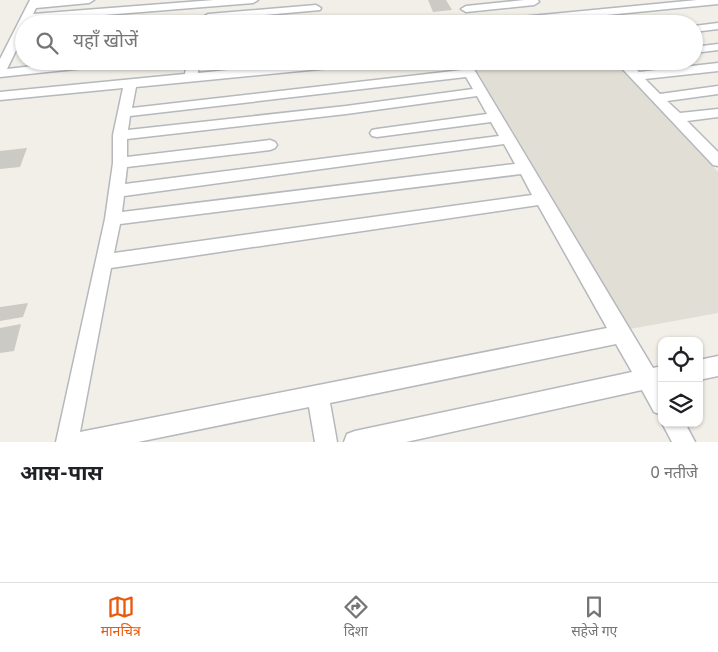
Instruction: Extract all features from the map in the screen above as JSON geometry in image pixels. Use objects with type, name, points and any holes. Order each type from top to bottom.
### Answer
[{"type":"street","points":[[28,15],[34,2],[89,0]]},
{"type":"street","points":[[64,15],[253,0]]},
{"type":"street","points":[[573,15],[718,1]]},
{"type":"street","points":[[463,4],[534,2]]},
{"type":"street","points":[[224,15],[315,4]]},
{"type":"street","points":[[463,4],[470,15]]},
{"type":"street","points":[[703,28],[718,26]]},
{"type":"street","points":[[15,44],[8,54],[0,72],[21,70]]},
{"type":"street","points":[[703,49],[718,47]]},
{"type":"street","points":[[8,54],[15,54]]},
{"type":"street","points":[[703,69],[718,67]]},
{"type":"street","points":[[191,77],[192,70]]},
{"type":"street","points":[[0,96],[257,70]]},
{"type":"street","points":[[334,70],[346,110]]},
{"type":"street","points":[[124,113],[339,87],[447,70]]},
{"type":"street","points":[[468,70],[621,334],[654,378],[658,391]]},
{"type":"street","points":[[629,70],[718,161]]},
{"type":"street","points":[[635,76],[690,70]]},
{"type":"street","points":[[67,442],[113,219],[120,163],[120,135],[130,83]]},
{"type":"street","points":[[657,98],[718,90]]},
{"type":"street","points":[[120,135],[346,110],[482,92]]},
{"type":"street","points":[[676,118],[718,113]]},
{"type":"street","points":[[377,133],[496,117]]},
{"type":"street","points":[[116,191],[510,140]]},
{"type":"street","points":[[701,143],[718,141]]},
{"type":"street","points":[[120,163],[270,145]]},
{"type":"street","points":[[113,219],[525,168]]},
{"type":"street","points":[[103,262],[542,198]]},
{"type":"street","points":[[84,442],[621,334]]},
{"type":"street","points":[[703,369],[718,366]]},
{"type":"street","points":[[355,442],[654,378]]},
{"type":"street","points":[[318,395],[326,442]]},
{"type":"street","points":[[675,427],[684,442]]},
{"type":"shaded area","points":[[476,70],[623,70],[718,172],[718,313],[630,329]]},
{"type":"building","points":[[428,0],[446,0],[452,10],[433,12]]},
{"type":"building","points":[[27,148],[20,167],[0,169],[0,151]]},
{"type":"building","points":[[28,303],[23,317],[0,321],[0,307]]},
{"type":"building","points":[[21,324],[14,351],[0,353],[0,328]]}]
